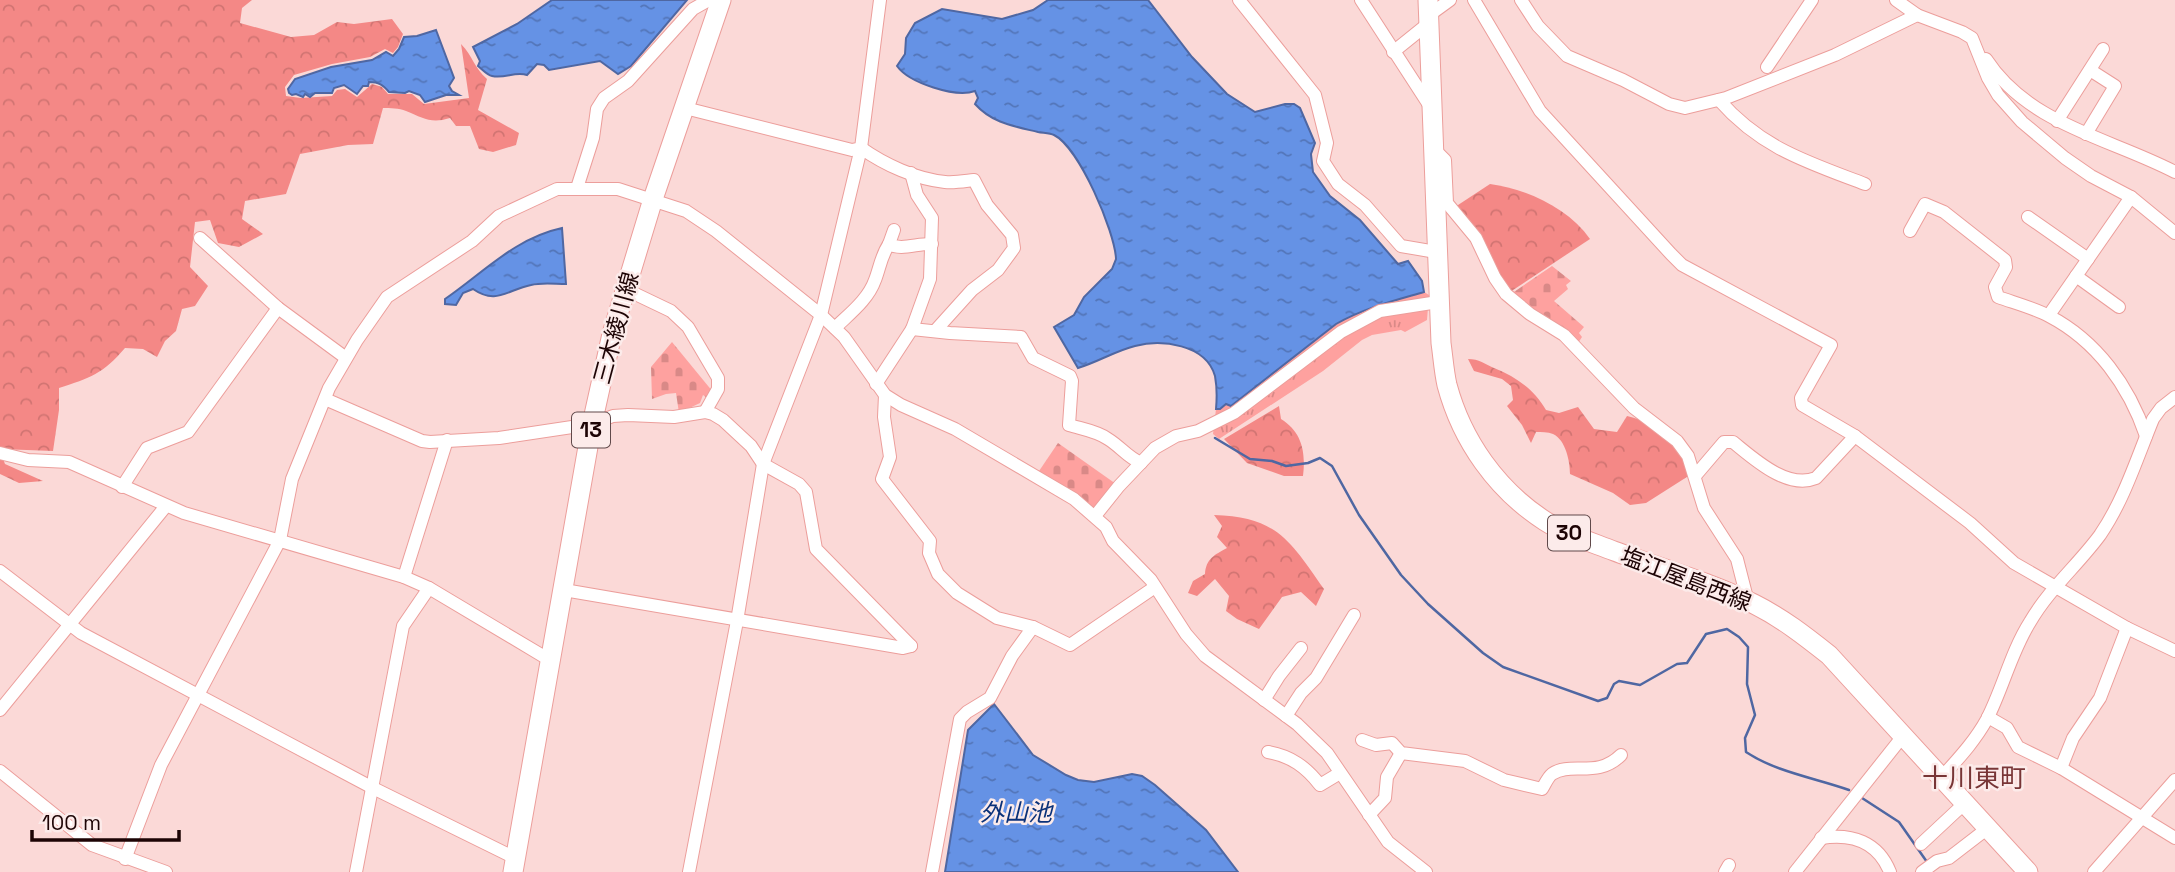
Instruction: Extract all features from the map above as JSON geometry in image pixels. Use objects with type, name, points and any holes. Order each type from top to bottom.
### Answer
[{"type":"main road","name":"三木綾川線","points":[[514,865],[592,424],[625,289],[721,0]]},
{"type":"main road","name":"塩江屋島西線","points":[[1428,13],[1438,302],[1447,384],[1460,423],[1482,462],[1511,495],[1546,522],[1748,602],[1793,626],[1829,655],[2028,872]]},
{"type":"street","points":[[577,188],[593,138],[597,109],[604,98],[628,81],[693,9],[709,0]]},
{"type":"street","points":[[689,872],[737,621],[763,464],[821,315],[861,148],[880,0]]},
{"type":"street","points":[[1239,0],[1315,95],[1327,143],[1323,161],[1338,184],[1365,205],[1401,246],[1436,252]]},
{"type":"street","points":[[1360,0],[1431,108]]},
{"type":"street","points":[[1393,52],[1428,13],[1450,0]]},
{"type":"street","points":[[1474,0],[1540,111],[1682,265],[1830,345],[1801,398],[1802,405],[1855,436],[1970,523],[2014,563],[2127,628],[2175,651]]},
{"type":"street","points":[[1521,0],[1555,46],[1567,56],[1623,80],[1669,104],[1685,108],[1719,100],[1835,55],[1915,8]]},
{"type":"street","points":[[1767,67],[1812,0]]},
{"type":"street","points":[[1896,0],[1972,38],[2000,79],[2046,116],[2175,172]]},
{"type":"street","points":[[1972,38],[1998,95],[2022,122],[2065,158],[2131,197],[2175,233]]},
{"type":"street","points":[[2057,121],[2104,49]]},
{"type":"street","points":[[2085,134],[2115,86],[2090,70]]},
{"type":"street","points":[[1719,100],[1733,116],[1783,152],[1865,184]]},
{"type":"street","points":[[685,108],[852,150],[861,148],[880,161],[946,182],[974,180],[987,205],[1004,223],[1014,242],[1014,248],[998,270],[972,290],[935,331]]},
{"type":"street","points":[[1433,148],[1445,160],[1447,203],[1476,238],[1494,278],[1506,294],[1530,314],[1564,335],[1634,408],[1677,441],[1688,456],[1704,508],[1737,559],[1748,602]]},
{"type":"street","points":[[876,384],[912,329],[930,279],[932,218],[917,195],[911,173]]},
{"type":"street","points":[[125,859],[161,765],[280,540],[292,479],[329,388],[387,297],[472,241],[499,216],[557,190],[577,188],[618,189],[686,211],[716,231],[821,315],[844,337],[885,395],[901,405],[956,429],[1074,499],[1105,527],[1113,541],[1155,587],[1186,634],[1205,656],[1286,716],[1327,753],[1388,842],[1426,872]]},
{"type":"street","points":[[2049,315],[2131,197]]},
{"type":"street","points":[[1910,231],[1925,204],[1944,212],[2005,260],[2006,267],[1995,288],[1998,297],[2049,315],[2099,352],[2138,411],[2146,436]]},
{"type":"street","points":[[2028,217],[2088,258]]},
{"type":"street","points":[[835,328],[861,303],[874,283],[882,254],[890,244],[894,230]]},
{"type":"street","points":[[200,238],[278,308],[346,358]]},
{"type":"street","points":[[890,244],[898,248],[919,243],[932,244]]},
{"type":"street","points":[[2076,276],[2119,307]]},
{"type":"street","points":[[625,289],[671,311],[688,327],[718,378],[718,388],[705,412]]},
{"type":"street","points":[[1095,516],[1155,448],[1177,436],[1198,431],[1234,414],[1341,332],[1365,317],[1380,311],[1438,302]]},
{"type":"street","points":[[122,487],[147,447],[188,432],[278,308]]},
{"type":"street","points":[[912,329],[1021,337],[1034,358],[1070,376],[1072,381],[1069,425],[1100,434],[1111,440],[1128,458],[1141,463]]},
{"type":"street","points":[[885,395],[884,417],[890,457],[883,479],[930,541],[929,553],[938,574],[957,593],[997,618],[1033,627],[1070,645],[1155,587]]},
{"type":"street","points":[[1941,778],[1966,751],[1988,717],[2028,625],[2054,587],[2086,552],[2110,519],[2153,419],[2161,408],[2175,397]]},
{"type":"street","points":[[326,399],[422,441],[499,439],[592,424],[614,416],[674,417],[705,412],[713,414],[751,446],[763,464],[799,484],[806,492],[817,549],[911,646],[902,648],[564,590]]},
{"type":"street","points":[[1695,476],[1724,442],[1732,442],[1778,476],[1810,481],[1816,478],[1855,436]]},
{"type":"street","points":[[404,578],[447,440]]},
{"type":"street","points":[[0,453],[28,460],[69,462],[184,513],[404,578],[429,588],[543,656],[551,657]]},
{"type":"street","points":[[0,710],[166,506]]},
{"type":"street","points":[[0,571],[69,626],[514,865]]},
{"type":"street","points":[[356,872],[402,626],[429,588]]},
{"type":"street","points":[[1286,716],[1301,693],[1316,678],[1354,615]]},
{"type":"street","points":[[932,872],[960,719],[990,698],[1012,656],[1033,627]]},
{"type":"street","points":[[2061,768],[2073,738],[2100,698],[2127,628]]},
{"type":"street","points":[[1264,700],[1301,648]]},
{"type":"street","points":[[1988,717],[2007,728],[2018,747],[2061,768],[2175,838]]},
{"type":"street","points":[[1795,872],[1903,736]]},
{"type":"street","points":[[1362,740],[1376,744],[1392,743],[1401,753],[1465,761],[1504,780],[1542,789],[1550,775],[1565,768],[1580,770],[1602,767],[1621,755]]},
{"type":"street","points":[[1268,752],[1288,758],[1306,768],[1320,785],[1340,773]]},
{"type":"street","points":[[1369,815],[1385,798],[1387,777],[1401,753]]},
{"type":"street","points":[[0,771],[92,845],[166,872]]},
{"type":"street","points":[[2094,872],[2175,780]]},
{"type":"street","points":[[1921,844],[1965,803]]},
{"type":"street","points":[[1922,872],[1937,861],[1958,852],[1987,828]]},
{"type":"street","points":[[1821,838],[1834,836],[1858,839],[1884,858],[1890,872]]},
{"type":"green space","points":[[0,0],[252,0],[242,8],[240,23],[291,37],[314,35],[337,22],[354,24],[392,19],[403,34],[393,53],[385,49],[370,57],[294,75],[285,87],[286,96],[332,96],[337,90],[345,89],[357,97],[372,84],[382,87],[388,94],[412,94],[424,104],[469,98],[461,44],[487,79],[478,110],[519,133],[516,145],[493,152],[479,149],[470,126],[456,126],[450,118],[432,120],[400,109],[383,108],[373,144],[348,145],[300,154],[286,194],[245,201],[242,219],[263,234],[239,247],[218,243],[210,220],[195,222],[190,267],[208,286],[195,306],[182,309],[176,331],[165,341],[157,357],[143,349],[125,348],[110,364],[95,374],[59,388],[53,451],[0,449]]},
{"type":"green space","points":[[1490,184],[1518,190],[1546,202],[1570,218],[1590,239],[1510,292],[1455,207]]},
{"type":"green space","points":[[1552,266],[1571,281],[1566,285],[1568,289],[1554,301],[1584,327],[1579,333],[1582,337],[1578,343],[1511,294]]},
{"type":"green space","points":[[1424,292],[1429,295],[1427,320],[1405,332],[1401,330],[1372,335],[1362,340],[1323,371],[1219,439],[1213,434],[1216,409],[1226,403],[1232,405],[1336,324],[1371,307]]},
{"type":"green space","points":[[672,342],[713,392],[707,398],[703,395],[700,403],[679,413],[676,393],[652,399],[651,367]]},
{"type":"green space","points":[[1468,359],[1482,362],[1517,380],[1536,396],[1546,410],[1559,413],[1578,407],[1594,429],[1617,432],[1627,416],[1649,424],[1674,445],[1690,475],[1646,503],[1630,505],[1613,493],[1570,474],[1568,458],[1561,441],[1553,434],[1536,432],[1531,443],[1522,425],[1507,406],[1513,400],[1511,386],[1502,379],[1474,371]]},
{"type":"green space","points":[[1279,406],[1281,419],[1294,430],[1301,443],[1303,476],[1284,476],[1247,463],[1224,439]]},
{"type":"green space","points":[[1058,443],[1116,484],[1093,508],[1037,474]]},
{"type":"green space","points":[[0,451],[5,464],[43,481],[19,483],[0,474]]},
{"type":"green space","points":[[1214,515],[1253,521],[1280,535],[1301,557],[1324,589],[1316,606],[1301,592],[1282,597],[1259,629],[1226,611],[1229,596],[1215,579],[1197,596],[1188,593],[1193,581],[1205,574],[1212,558],[1227,548],[1217,537],[1222,526]]},
{"type":"water","points":[[552,0],[687,0],[631,66],[618,74],[600,61],[549,70],[544,65],[537,64],[527,75],[501,77],[490,75],[478,66],[480,61],[473,47],[517,24]]},
{"type":"water","points":[[1048,0],[1148,0],[1192,57],[1227,94],[1255,112],[1285,104],[1294,104],[1300,108],[1315,143],[1311,154],[1313,172],[1330,196],[1360,220],[1398,264],[1408,261],[1422,281],[1424,292],[1368,309],[1336,324],[1231,406],[1226,404],[1220,409],[1216,409],[1216,380],[1210,365],[1193,351],[1181,346],[1157,343],[1135,346],[1078,368],[1054,327],[1074,315],[1084,297],[1112,269],[1116,259],[1103,211],[1084,172],[1064,143],[1054,135],[996,120],[975,104],[978,98],[975,91],[967,93],[933,88],[912,78],[897,66],[905,54],[906,38],[915,23],[942,9],[1002,19],[1033,10]]},
{"type":"water","points":[[436,30],[454,78],[449,86],[459,95],[446,95],[425,102],[420,95],[409,91],[389,92],[380,84],[369,82],[368,86],[363,86],[357,94],[344,85],[334,88],[332,93],[315,93],[310,97],[289,93],[288,89],[295,79],[331,67],[372,60],[386,52],[393,56],[404,37]]},
{"type":"water","points":[[562,228],[566,284],[535,284],[495,296],[481,294],[473,289],[463,293],[456,305],[445,304],[445,299],[514,248]]},
{"type":"water","name":"外山池","points":[[994,704],[1033,755],[1066,775],[1094,782],[1132,774],[1142,776],[1206,830],[1238,872],[945,872],[968,730]]},
{"type":"waterway","points":[[1215,438],[1250,459],[1272,461],[1286,466],[1308,463],[1320,458],[1332,466],[1359,515],[1401,575],[1428,604],[1483,653],[1503,667],[1598,701],[1607,698],[1614,684],[1619,681],[1640,685],[1677,664],[1687,663],[1706,634],[1727,629],[1748,647],[1747,684],[1755,715],[1745,738],[1746,752],[1783,770],[1849,790]]},
{"type":"waterway","points":[[1862,798],[1899,822],[1927,862]]},
{"type":"district","name":"十川東町","points":[[1974,778]]}]
